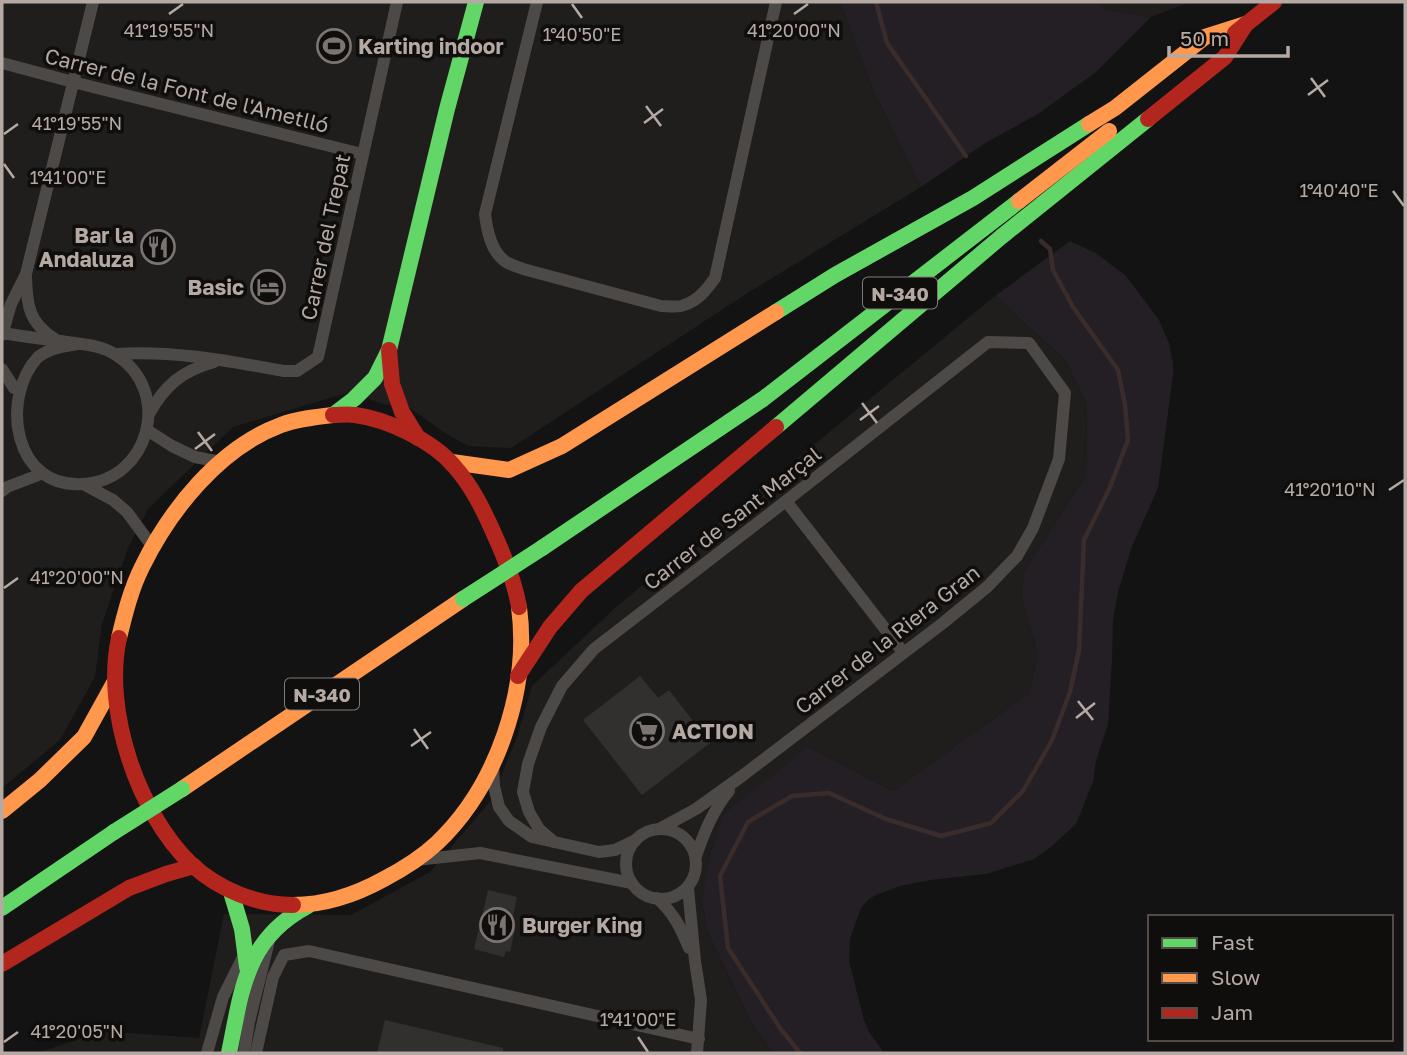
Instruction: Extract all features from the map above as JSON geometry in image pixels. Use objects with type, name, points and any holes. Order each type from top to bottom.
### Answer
[{"type":"main road","points":[[447,109],[464,2]]},
{"type":"main road","points":[[333,415],[375,378],[389,350],[447,109],[476,2]]},
{"type":"main road","name":"N-340","points":[[2,908],[763,399],[1273,2]]},
{"type":"main road","points":[[452,462],[509,470],[562,446],[835,275],[973,198],[1104,115],[1205,37],[1247,24]]},
{"type":"main road","points":[[519,676],[550,627],[582,590],[1001,237],[1225,57],[1247,24]]},
{"type":"main road","points":[[389,350],[391,384],[402,412],[419,439]]},
{"type":"main road","points":[[229,1053],[247,974],[256,953],[271,933],[291,915],[311,905],[355,892],[380,881],[416,860],[443,838],[477,791],[493,762],[513,706],[519,676],[519,606],[499,542],[482,508],[452,462],[419,439],[375,420],[355,415],[308,418],[274,428],[221,461],[195,488],[152,546],[133,585],[116,651],[115,681],[124,744],[148,805],[168,835],[194,866],[231,892],[267,902],[311,905]]},
{"type":"main road","points":[[2,811],[40,780],[84,737],[115,681]]},
{"type":"main road","points":[[2,964],[129,888],[194,866]]},
{"type":"main road","points":[[231,892],[247,950],[247,974]]},
{"type":"street","points":[[2,369],[9,394],[8,416],[13,439],[24,459],[41,474],[61,482],[83,484],[105,479],[124,468],[138,451],[147,430],[149,414],[147,396],[130,365],[97,346],[2,334],[11,304],[26,274],[93,2]]},
{"type":"street","name":"Carrer del Trepat","points":[[221,360],[297,371],[318,357],[397,2]]},
{"type":"street","points":[[537,2],[485,214],[486,230],[494,249],[505,262],[523,269],[661,306],[683,306],[699,297],[715,278],[776,2]]},
{"type":"street","name":"Carrer de la Font de l'Ametlló","points":[[2,63],[362,153]]},
{"type":"street","points":[[26,274],[27,296],[36,324],[59,341]]},
{"type":"street","name":"Carrer de Sant Marçal","points":[[554,842],[539,829],[529,812],[523,792],[528,764],[541,727],[562,687],[594,649],[988,342],[1028,343],[1065,393]]},
{"type":"street","points":[[9,394],[22,373],[38,357],[57,348],[78,344]]},
{"type":"street","points":[[115,354],[155,353],[221,360]]},
{"type":"street","points":[[149,414],[159,397],[173,382],[196,367],[221,360]]},
{"type":"street","name":"Carrer de la Riera Gran","points":[[661,828],[696,809],[742,776],[903,653],[988,587],[1017,556],[1033,528],[1059,458],[1065,393]]},
{"type":"street","points":[[147,430],[195,457],[221,461]]},
{"type":"street","points":[[2,491],[41,474]]},
{"type":"street","points":[[83,484],[113,500],[127,512],[152,546]]},
{"type":"street","points":[[786,501],[903,653]]},
{"type":"street","points":[[493,762],[494,786],[499,807],[509,821],[532,837],[599,852],[615,850],[646,832],[661,828],[674,830],[693,847],[697,862],[688,888],[701,1000],[697,1053]]},
{"type":"street","name":"Carrer de la Riera Gran","points":[[695,856],[706,827],[722,799],[742,776]]},
{"type":"street","points":[[636,840],[628,852],[626,866],[632,883],[638,890],[649,897],[664,899],[676,896],[688,888]]},
{"type":"street","points":[[416,860],[481,853],[632,883]]},
{"type":"street","points":[[657,898],[671,911],[695,961]]},
{"type":"street","points":[[244,1053],[248,1022],[271,933]]},
{"type":"street","points":[[207,1053],[223,997],[247,950]]},
{"type":"street","points":[[256,1053],[273,977],[284,956],[309,951],[699,1039]]},
{"type":"shaded area","points":[[2,2],[840,2],[872,88],[921,187],[746,294],[511,448],[468,446],[410,408],[383,404],[350,392],[233,427],[148,509],[128,548],[102,624],[95,677],[60,740],[2,788]]},
{"type":"shaded area","points":[[840,2],[1099,2],[1105,10],[1151,17],[1096,72],[1038,114],[987,142],[921,187],[872,88]]},
{"type":"shaded area","points":[[1099,2],[1190,2],[1151,17],[1105,10]]},
{"type":"shaded area","points":[[1070,241],[1096,253],[1126,276],[1159,320],[1169,343],[1173,363],[1158,488],[1131,549],[1118,592],[1113,620],[1108,724],[1096,761],[1093,782],[1076,824],[1034,859],[986,874],[900,886],[876,895],[861,908],[850,939],[849,961],[864,1020],[884,1053],[773,1053],[752,1024],[707,931],[702,901],[707,868],[724,814],[808,747],[893,791],[1029,693],[1038,655],[1021,595],[1024,571],[1086,476],[1087,405],[1066,361],[995,296]]},
{"type":"shaded area","points":[[995,296],[1066,361],[1087,405],[1086,476],[1024,571],[1021,595],[1038,655],[1029,693],[893,791],[808,747],[702,901],[707,931],[752,1024],[773,1053],[38,1053],[101,1031],[199,1038],[224,914],[351,915],[430,872],[491,800],[517,737],[532,686],[616,607]]},
{"type":"building","name":"ACTION","points":[[640,676],[658,698],[669,690],[710,743],[642,795],[583,720]]},
{"type":"building","name":"Burger King","points":[[488,890],[517,897],[512,920],[515,921],[515,929],[510,952],[506,951],[504,957],[474,949]]},
{"type":"building","points":[[385,1020],[503,1048],[503,1053],[377,1053]]},
{"type":"waterway","points":[[876,2],[887,43],[966,156]]},
{"type":"waterway","points":[[800,1053],[780,1028],[728,948],[720,876],[748,822],[792,796],[829,793],[886,819],[941,836],[991,823],[1023,791],[1052,740],[1070,692],[1079,650],[1084,540],[1110,487],[1128,440],[1118,370],[1073,307],[1053,270],[1050,249],[1041,241]]},
{"type":"traffic: fast","points":[[333,415],[375,378],[389,350],[447,109],[476,2]]},
{"type":"traffic: fast","points":[[776,427],[1001,237],[1148,119]]},
{"type":"traffic: fast","points":[[776,312],[835,275],[973,198],[1089,124]]},
{"type":"traffic: fast","points":[[542,548],[763,399],[1019,201]]},
{"type":"traffic: fast","points":[[463,599],[542,548]]},
{"type":"traffic: fast","points":[[114,832],[182,789]]},
{"type":"traffic: fast","points":[[2,908],[114,832]]},
{"type":"traffic: fast","points":[[231,892],[242,929],[247,967]]},
{"type":"traffic: fast","points":[[229,1053],[243,988],[259,950],[287,919],[308,906]]},
{"type":"traffic: slow","points":[[1089,124],[1115,108],[1205,37],[1246,24]]},
{"type":"traffic: slow","points":[[1019,201],[1109,131]]},
{"type":"traffic: slow","points":[[452,462],[509,470],[562,446],[776,312]]},
{"type":"traffic: slow","points":[[119,638],[131,593],[153,545],[199,483],[217,465],[258,435],[293,421],[333,415]]},
{"type":"traffic: slow","points":[[182,789],[463,599]]},
{"type":"traffic: slow","points":[[293,905],[329,901],[373,885],[425,853],[458,820],[477,794],[492,765],[514,703],[521,638],[519,607]]},
{"type":"traffic: slow","points":[[2,811],[40,780],[84,737],[115,681]]},
{"type":"traffic: jam","points":[[1235,33],[1274,2]]},
{"type":"traffic: jam","points":[[1148,119],[1225,57],[1246,24]]},
{"type":"traffic: jam","points":[[389,350],[392,384],[402,412],[418,438]]},
{"type":"traffic: jam","points":[[333,415],[368,417],[395,426],[434,448],[454,466],[472,490],[491,527],[509,571],[519,607]]},
{"type":"traffic: jam","points":[[518,676],[550,627],[582,590],[776,427]]},
{"type":"traffic: jam","points":[[119,638],[115,666],[121,728],[129,759],[155,817],[172,843],[191,864],[213,881],[252,899],[293,905]]},
{"type":"traffic: jam","points":[[2,964],[129,888],[194,866]]},
{"type":"place","name":"Karting indoor","points":[[334,46]]},
{"type":"place","name":"Bar la Andaluza","points":[[158,247]]},
{"type":"place","name":"Basic","points":[[268,287]]},
{"type":"place","name":"ACTION","points":[[647,731]]},
{"type":"place","name":"Burger King","points":[[497,925]]}]
